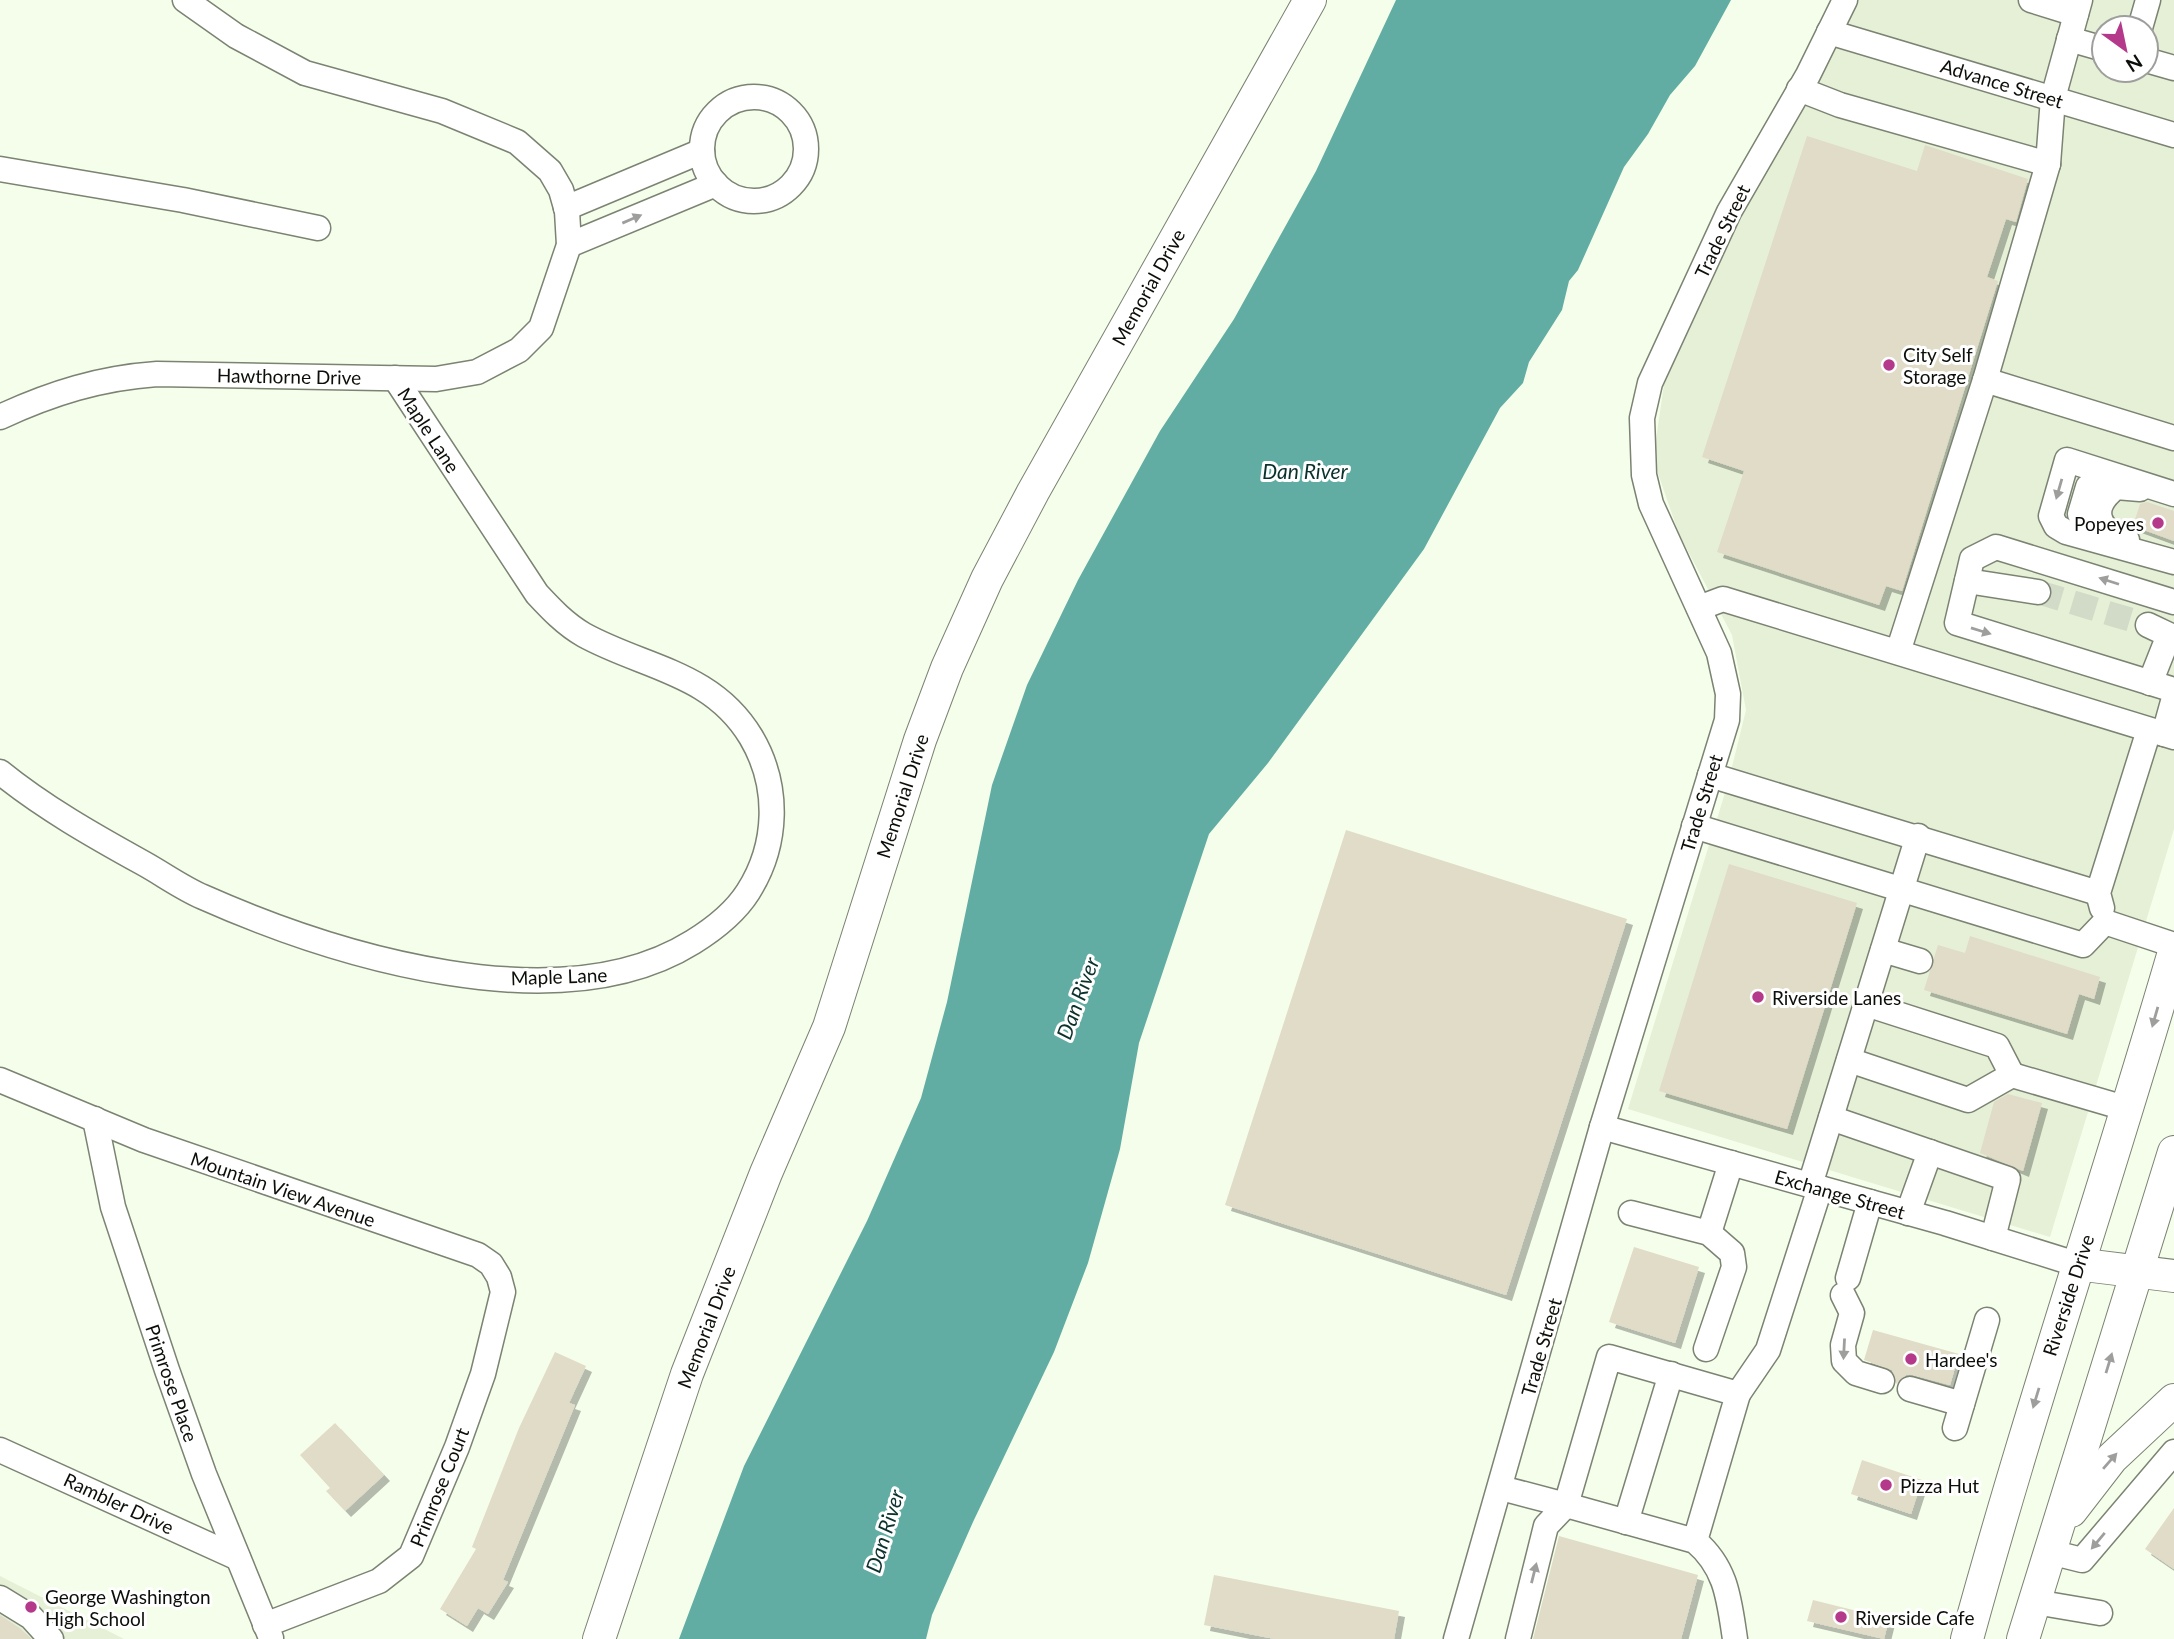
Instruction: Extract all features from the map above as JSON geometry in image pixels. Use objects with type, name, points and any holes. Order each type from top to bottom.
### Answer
[{"type":"main road","name":"Memorial Drive","points":[[599,1639],[687,1374],[766,1173],[829,1027],[919,740],[947,668],[987,579],[1032,492],[1310,0]]},
{"type":"main road","name":"Riverside Drive","points":[[1967,1639],[2076,1264],[2128,1110],[2174,952]]},
{"type":"main road","points":[[2023,1639],[2174,1152]]},
{"type":"main road","points":[[2076,1264],[2174,1276]]},
{"type":"main road","points":[[2053,1544],[2112,1458],[2174,1400]]},
{"type":"street","name":"Hawthorne Drive","points":[[0,417],[79,385],[118,377],[157,374],[452,378],[477,372],[519,350],[541,328],[569,245],[566,208],[550,171],[517,142],[442,111],[305,73],[236,36],[185,0]]},
{"type":"street","name":"Trade Street","points":[[1456,1639],[1602,1127],[1727,720],[1728,694],[1719,653],[1651,504],[1644,475],[1642,418],[1650,383],[1729,212],[1800,89],[1845,0]]},
{"type":"street","points":[[1898,652],[1985,380],[2048,164],[2053,98],[2078,7],[2031,0]]},
{"type":"street","name":"Advance Street","points":[[1829,32],[2174,135]]},
{"type":"street","points":[[2069,39],[2090,45]]},
{"type":"street","points":[[1800,89],[1840,105],[2048,164]]},
{"type":"street","points":[[756,97],[772,100],[787,108],[802,129],[806,154],[802,170],[792,184],[779,194],[762,200],[746,200],[729,194],[716,184],[709,174],[702,151],[704,134],[712,119],[724,107],[739,99],[756,97]]},
{"type":"street","points":[[566,208],[702,151]]},
{"type":"street","points":[[0,169],[183,200],[318,228]]},
{"type":"street","points":[[569,245],[716,184]]},
{"type":"street","name":"Maple Lane","points":[[0,772],[116,849],[200,896],[322,941],[474,978],[583,979],[615,975],[670,956],[728,917],[757,879],[768,849],[772,822],[771,794],[753,740],[737,716],[718,696],[662,667],[580,633],[556,615],[537,593],[395,378]]},
{"type":"street","points":[[1985,380],[2174,438]]},
{"type":"street","points":[[2167,560],[2066,532],[2056,526],[2052,516],[2067,460],[2171,493]]},
{"type":"street","points":[[2167,560],[2110,534],[2099,516],[2103,497],[2116,487],[2171,493]]},
{"type":"street","points":[[2148,625],[2169,635],[2162,686],[1957,623],[1972,559],[1996,547],[2174,603]]},
{"type":"street","points":[[1967,581],[2038,592]]},
{"type":"street","points":[[1699,608],[1723,599],[2162,734]]},
{"type":"street","points":[[2105,922],[2098,893],[2174,698]]},
{"type":"street","points":[[1710,775],[1918,836],[2098,893]]},
{"type":"street","points":[[1694,826],[2083,945],[2105,922]]},
{"type":"street","points":[[1695,1541],[1738,1394],[1768,1350],[1815,1187],[1831,1118],[1918,836]]},
{"type":"street","points":[[2105,922],[2174,946]]},
{"type":"street","points":[[1883,950],[1920,961]]},
{"type":"street","points":[[1866,1004],[1997,1045],[2012,1075]]},
{"type":"street","points":[[1849,1060],[1968,1100],[2012,1075],[2128,1110]]},
{"type":"street","name":"Mountain View Avenue","points":[[0,1080],[282,1189],[478,1255],[491,1264],[499,1277],[503,1292],[491,1342]]},
{"type":"street","points":[[1831,1118],[2008,1179],[1993,1238]]},
{"type":"street","name":"Primrose Place","points":[[96,1119],[117,1220],[199,1461],[268,1632]]},
{"type":"street","name":"Exchange Street","points":[[1602,1127],[1870,1202],[2076,1264]]},
{"type":"street","points":[[1908,1213],[1930,1152]]},
{"type":"street","points":[[1709,1233],[1731,1163]]},
{"type":"street","points":[[1870,1202],[1845,1286],[1852,1313],[1843,1345],[1844,1361],[1856,1373],[1882,1381]]},
{"type":"street","points":[[1631,1213],[1709,1233],[1732,1253],[1734,1266],[1706,1349]]},
{"type":"street","points":[[1955,1428],[1987,1320]]},
{"type":"street","name":"Primrose Court","points":[[268,1632],[297,1616],[379,1581],[411,1556],[457,1447],[491,1342]]},
{"type":"street","points":[[1518,1639],[1546,1527],[1566,1505],[1609,1357],[1738,1394]]},
{"type":"street","points":[[1626,1522],[1671,1374]]},
{"type":"street","points":[[1910,1389],[1962,1404]]},
{"type":"street","name":"Rambler Drive","points":[[0,1450],[238,1558]]},
{"type":"street","points":[[2053,1544],[2082,1560],[2174,1452]]},
{"type":"street","points":[[1501,1488],[1695,1541],[1710,1554],[1726,1581],[1735,1639]]},
{"type":"street","points":[[0,1598],[31,1617],[51,1639]]},
{"type":"street","points":[[2035,1602],[2100,1613]]},
{"type":"shaded area","points":[[1857,0],[2174,0],[2174,829],[2050,1237],[1628,1109],[1728,783],[1746,710],[1732,635],[1679,534],[1653,459],[1664,385],[1724,248],[1814,88]]},
{"type":"shaded area","name":"George Washington High School","points":[[0,1576],[124,1639],[0,1639]]},
{"type":"water","name":"Dan River","points":[[1396,0],[1731,0],[1695,66],[1670,95],[1648,134],[1624,167],[1578,270],[1569,281],[1562,310],[1529,362],[1523,383],[1500,408],[1424,549],[1268,763],[1209,834],[1139,1043],[1120,1149],[1088,1263],[1054,1352],[973,1522],[932,1615],[926,1639],[679,1639],[744,1466],[867,1221],[921,1098],[947,1002],[992,785],[1027,685],[1078,580],[1160,431],[1234,319],[1316,171]]},
{"type":"building","points":[[1807,136],[1917,171],[1925,145],[2028,179],[2016,222],[2006,219],[1987,277],[1998,281],[1902,591],[1886,586],[1879,605],[1717,552],[1744,471],[1702,457]]},
{"type":"building","points":[[2147,502],[2174,511],[2174,541],[2133,526],[2140,504]]},
{"type":"building","points":[[1346,830],[1627,919],[1506,1295],[1225,1205]]},
{"type":"building","name":"Riverside Lanes","points":[[1729,864],[1857,903],[1787,1129],[1659,1091]]},
{"type":"building","points":[[1970,936],[2100,977],[2094,999],[2079,994],[2067,1034],[1924,990],[1938,945],[1965,953]]},
{"type":"building","points":[[2008,1094],[2042,1103],[2023,1171],[1980,1153],[1994,1102]]},
{"type":"building","points":[[1634,1247],[1699,1267],[1675,1343],[1609,1322]]},
{"type":"building","points":[[1873,1330],[1959,1354],[1950,1385],[1913,1375],[1906,1375],[1896,1384],[1892,1370],[1864,1360]]},
{"type":"building","points":[[555,1352],[586,1366],[569,1403],[575,1405],[503,1580],[508,1582],[488,1614],[478,1608],[467,1626],[440,1609],[476,1549],[472,1547],[519,1428]]},
{"type":"building","points":[[335,1423],[384,1475],[345,1511],[326,1491],[330,1488],[300,1455]]},
{"type":"building","points":[[1862,1460],[1922,1480],[1911,1514],[1851,1494]]},
{"type":"building","points":[[2174,1508],[2174,1569],[2145,1549]]},
{"type":"building","points":[[1559,1536],[1698,1575],[1681,1639],[1533,1639]]},
{"type":"building","points":[[1214,1575],[1399,1611],[1394,1639],[1275,1639],[1204,1625]]},
{"type":"building","points":[[1813,1600],[1889,1619],[1884,1639],[1807,1621]]},
{"type":"building","points":[[0,1615],[21,1629],[31,1639],[0,1639]]},
{"type":"tunnel","points":[[2038,592],[2148,625]]},
{"type":"place","name":"City Self Storage","points":[[1889,365]]},
{"type":"place","name":"Popeyes","points":[[2158,523]]},
{"type":"place","name":"Riverside Lanes","points":[[1758,997]]},
{"type":"place","name":"Hardee's","points":[[1911,1359]]},
{"type":"place","name":"Pizza Hut","points":[[1886,1485]]},
{"type":"place","name":"George Washington High School","points":[[31,1607]]},
{"type":"place","name":"Riverside Cafe","points":[[1841,1617]]}]
